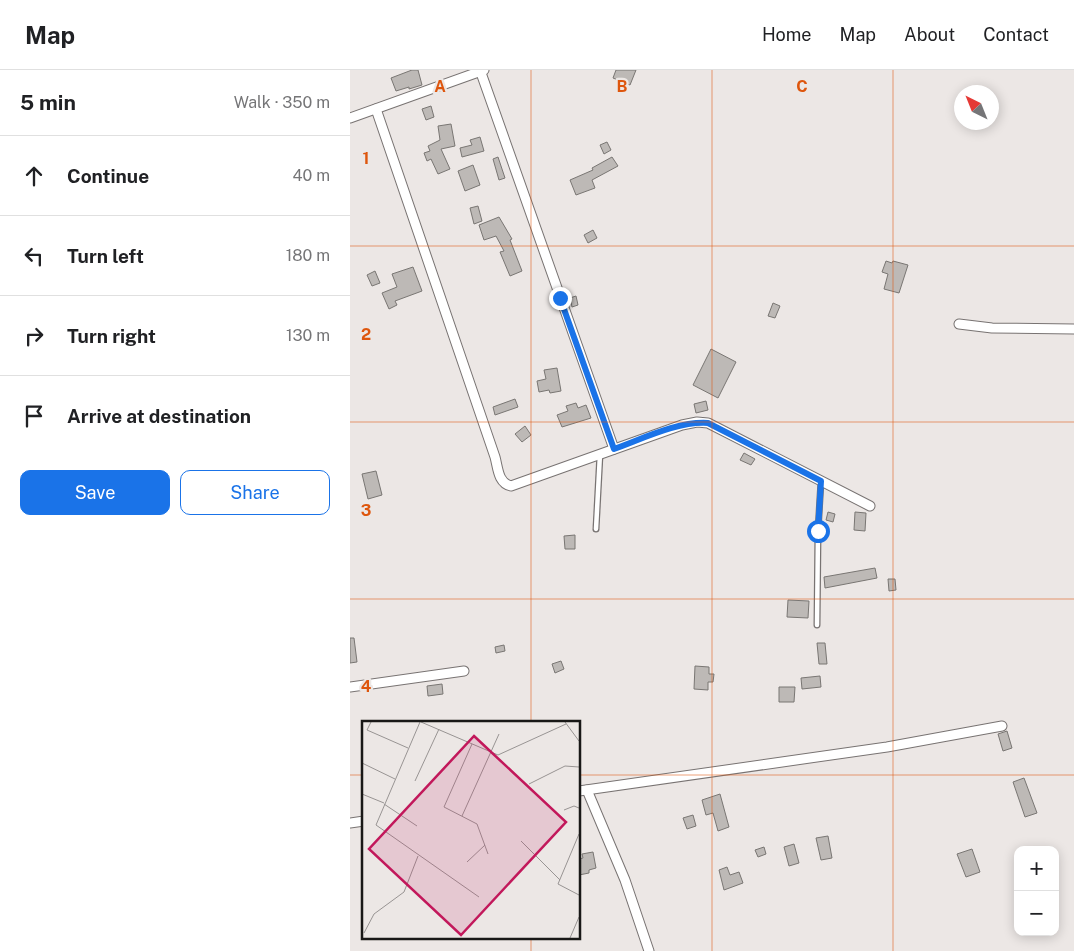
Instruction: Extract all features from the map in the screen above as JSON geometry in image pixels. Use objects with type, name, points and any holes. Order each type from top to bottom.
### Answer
[{"type":"street","points":[[350,118],[482,70],[614,449]]},
{"type":"street","points":[[376,109],[491,447],[500,479],[506,485],[511,486],[682,425],[697,422],[708,423],[870,506]]},
{"type":"street","points":[[958,324],[992,328],[1074,329]]},
{"type":"street","points":[[350,687],[464,671]]},
{"type":"street","points":[[649,951],[625,880],[583,790],[887,747],[1002,726]]},
{"type":"lane","points":[[596,530],[600,454]]},
{"type":"lane","points":[[817,625],[818,531],[821,481]]},
{"type":"building","points":[[412,70],[418,70],[422,85],[396,91],[391,78]]},
{"type":"building","points":[[616,70],[636,70],[630,85],[613,78]]},
{"type":"building","points":[[431,106],[434,117],[426,120],[422,109]]},
{"type":"building","points":[[451,124],[455,146],[441,149],[450,169],[438,174],[431,159],[427,161],[424,153],[430,151],[428,146],[440,140],[438,126]]},
{"type":"building","points":[[480,137],[484,151],[462,157],[460,148],[472,145],[470,140]]},
{"type":"building","points":[[607,142],[611,150],[604,154],[600,145]]},
{"type":"building","points":[[498,157],[505,178],[499,180],[493,159]]},
{"type":"building","points":[[612,157],[618,166],[592,180],[595,188],[576,195],[570,180],[593,170],[592,168]]},
{"type":"building","points":[[473,165],[480,185],[465,191],[458,171]]},
{"type":"building","points":[[478,206],[482,221],[474,224],[470,208]]},
{"type":"building","points":[[499,217],[512,239],[510,240],[522,271],[510,276],[500,252],[504,251],[496,236],[484,240],[479,225]]},
{"type":"building","points":[[593,230],[597,238],[588,243],[584,235]]},
{"type":"building","points":[[886,261],[908,265],[899,293],[884,289],[888,274],[882,272]]},
{"type":"building","points":[[413,267],[422,291],[395,301],[397,305],[389,309],[382,293],[397,287],[392,274]]},
{"type":"building","points":[[375,271],[380,283],[372,286],[367,275]]},
{"type":"building","points":[[576,296],[578,305],[572,307],[570,298]]},
{"type":"building","points":[[773,303],[780,306],[775,318],[768,316]]},
{"type":"building","points":[[711,349],[736,362],[718,398],[693,385]]},
{"type":"building","points":[[557,368],[561,391],[550,393],[549,390],[539,392],[537,381],[546,379],[544,370]]},
{"type":"building","points":[[515,399],[518,407],[495,415],[493,407]]},
{"type":"building","points":[[706,401],[708,410],[696,413],[694,404]]},
{"type":"building","points":[[576,403],[578,408],[586,405],[591,418],[562,427],[557,415],[568,411],[566,406]]},
{"type":"building","points":[[525,426],[531,435],[522,442],[515,434]]},
{"type":"building","points":[[744,453],[755,459],[751,465],[740,460]]},
{"type":"building","points":[[376,471],[382,495],[368,499],[362,474]]},
{"type":"building","points":[[828,512],[835,514],[833,522],[826,520]]},
{"type":"building","points":[[855,512],[866,513],[865,531],[854,530]]},
{"type":"building","points":[[575,535],[575,549],[565,549],[564,536]]},
{"type":"building","points":[[875,568],[877,578],[825,588],[824,577]]},
{"type":"building","points":[[888,579],[895,579],[896,590],[889,591]]},
{"type":"building","points":[[788,600],[809,601],[808,618],[787,617]]},
{"type":"building","points":[[350,638],[354,638],[357,662],[350,663]]},
{"type":"building","points":[[817,643],[825,643],[827,664],[819,664]]},
{"type":"building","points":[[504,645],[505,651],[496,653],[495,647]]},
{"type":"building","points":[[561,661],[564,669],[555,673],[552,664]]},
{"type":"building","points":[[695,666],[709,667],[709,674],[714,674],[713,682],[708,682],[708,690],[694,689]]},
{"type":"building","points":[[820,676],[821,687],[802,689],[801,678]]},
{"type":"building","points":[[442,684],[443,694],[428,696],[427,686]]},
{"type":"building","points":[[779,687],[795,687],[794,702],[779,702]]},
{"type":"building","points":[[1007,731],[1012,748],[1003,751],[998,734]]},
{"type":"building","points":[[1024,778],[1037,813],[1025,817],[1013,782]]},
{"type":"building","points":[[720,794],[729,827],[718,831],[713,813],[706,815],[702,800]]},
{"type":"building","points":[[693,815],[696,826],[687,829],[683,818]]},
{"type":"building","points":[[828,836],[832,858],[821,860],[816,838]]},
{"type":"building","points":[[794,844],[799,863],[789,866],[784,847]]},
{"type":"building","points":[[764,847],[766,854],[758,857],[755,850]]},
{"type":"building","points":[[972,849],[980,872],[966,877],[957,854]]},
{"type":"building","points":[[593,852],[596,868],[589,870],[589,873],[580,875],[580,859],[583,858],[582,854]]},
{"type":"building","points":[[727,867],[730,875],[739,872],[743,883],[724,890],[719,870]]},
{"type":"route","points":[[560,298],[614,449],[682,425],[697,422],[708,423],[821,481],[818,531]]}]
